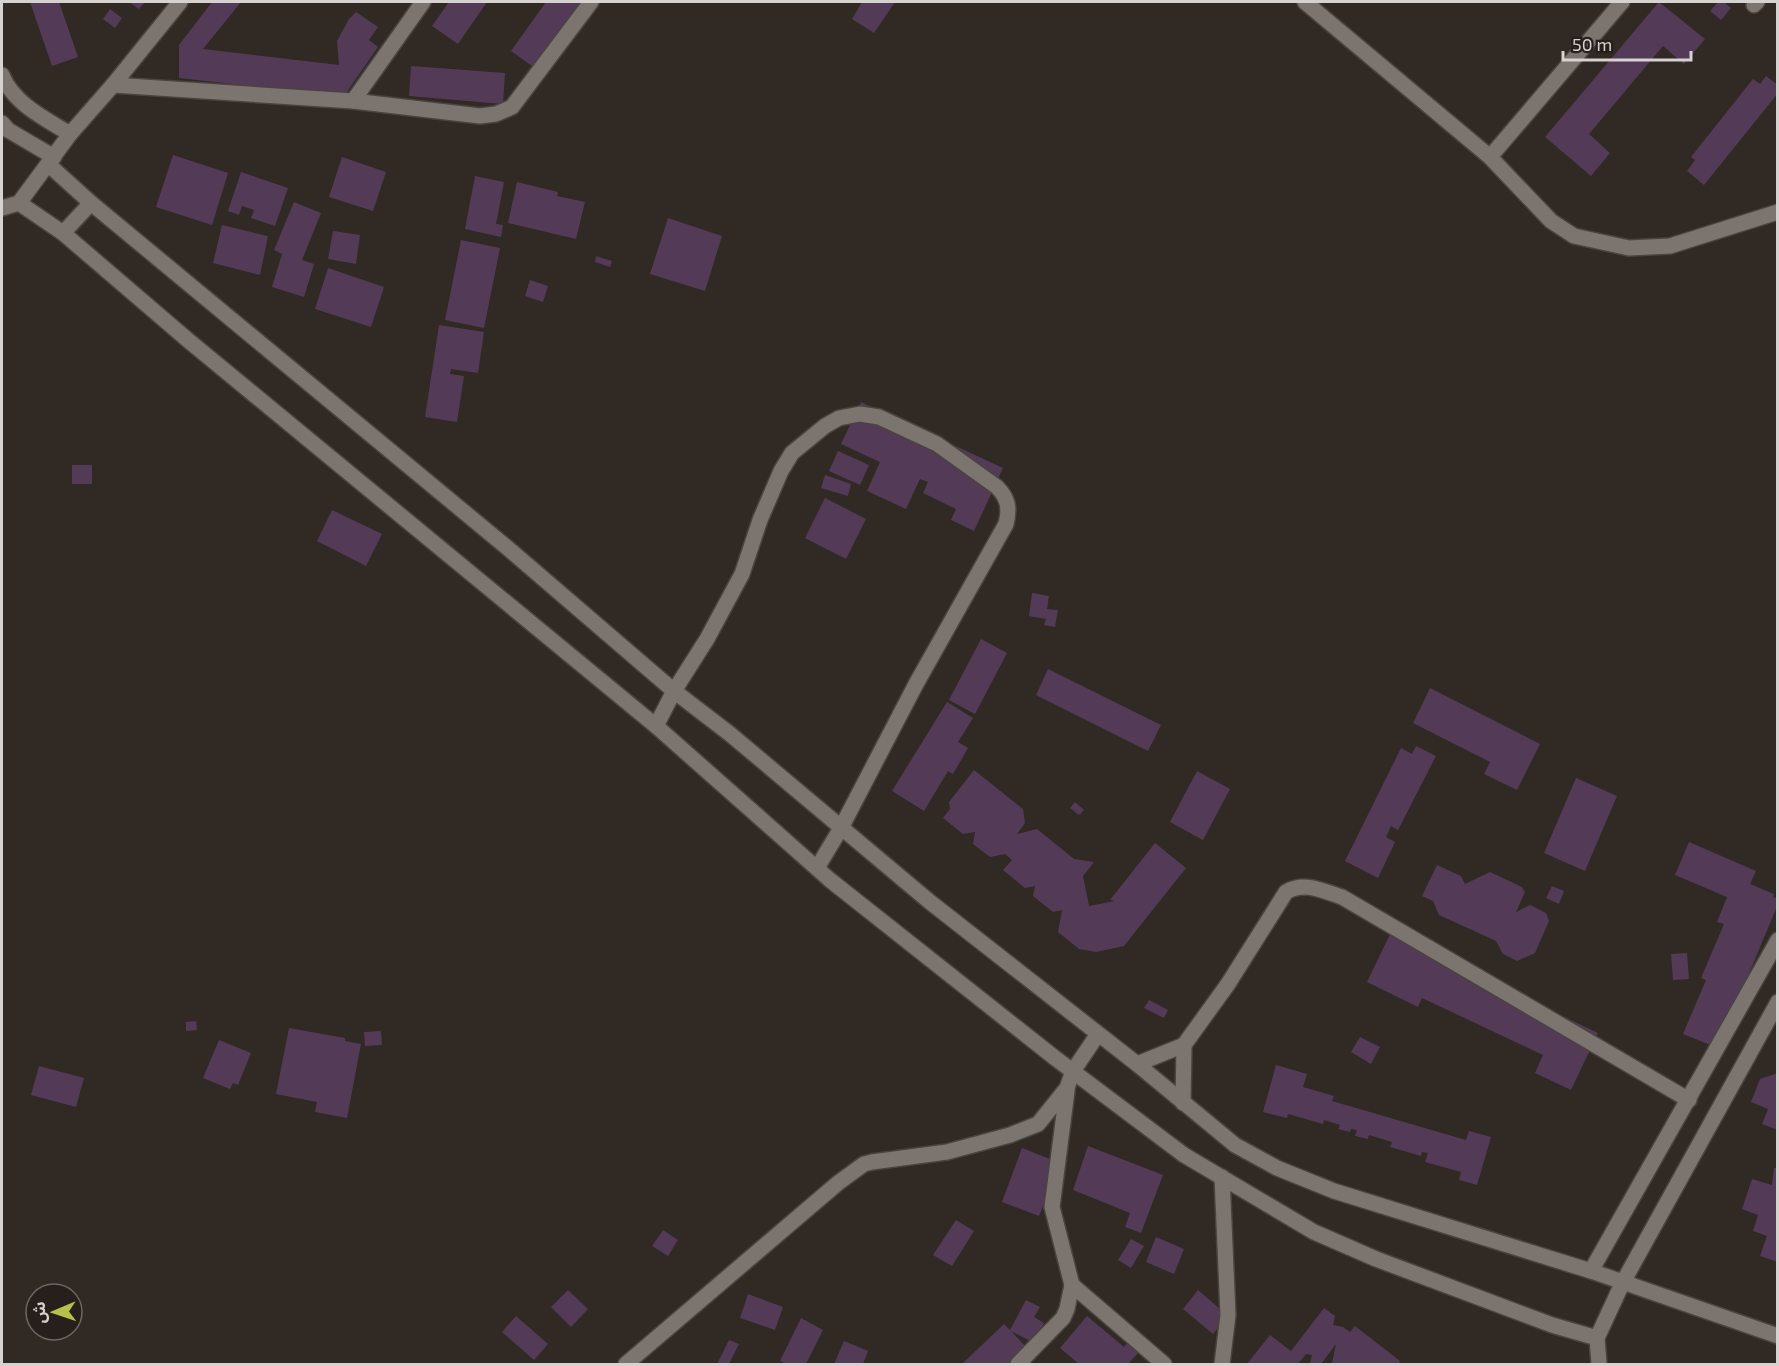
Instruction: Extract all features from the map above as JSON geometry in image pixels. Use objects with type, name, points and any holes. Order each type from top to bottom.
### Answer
[{"type":"street","points":[[2,208],[19,203],[70,134],[114,85],[180,2]]},
{"type":"street","points":[[352,101],[423,2]]},
{"type":"street","points":[[114,85],[352,101],[480,116],[496,114],[512,107],[525,92],[591,2]]},
{"type":"street","points":[[1305,2],[1490,157],[1551,221],[1574,236],[1629,248],[1670,246],[1778,212]]},
{"type":"street","points":[[1490,157],[1622,2]]},
{"type":"street","points":[[2,75],[14,96],[70,134]]},
{"type":"street","points":[[2,123],[8,130],[52,161],[90,203],[510,550],[674,691],[730,734],[930,902],[1137,1064],[1236,1145],[1278,1168],[1334,1191],[1591,1271],[1622,1284],[1778,1336]]},
{"type":"street","points":[[19,203],[63,233],[656,726],[817,868],[1072,1071],[1184,1155],[1314,1232],[1376,1259],[1552,1325],[1597,1338]]},
{"type":"street","points":[[63,233],[90,203]]},
{"type":"street","points":[[656,726],[742,574],[760,520],[781,471],[792,453],[825,426],[839,418],[860,414],[879,417],[937,444],[997,486],[1008,503],[1009,513],[1006,524],[916,684],[841,828],[817,868]]},
{"type":"street","points":[[1137,1064],[1184,1045],[1228,984],[1286,892],[1296,886],[1305,886],[1342,897],[1689,1100]]},
{"type":"street","points":[[1591,1271],[1778,940]]},
{"type":"street","points":[[1599,1365],[1597,1338],[1622,1284],[1778,1002]]},
{"type":"street","points":[[1018,1365],[1063,1318],[1067,1309],[1072,1286],[1052,1206],[1067,1088],[1072,1071],[1098,1034]]},
{"type":"street","points":[[1183,1103],[1184,1045]]},
{"type":"street","points":[[626,1365],[838,1183],[864,1164],[947,1152],[1010,1135],[1038,1124],[1067,1088]]},
{"type":"street","points":[[1222,1177],[1228,1315],[1222,1365]]},
{"type":"street","points":[[1072,1286],[1164,1365]]},
{"type":"building","points":[[30,2],[59,2],[78,57],[52,66]]},
{"type":"building","points":[[129,2],[145,2],[139,9]]},
{"type":"building","points":[[212,2],[241,2],[203,49],[339,65],[337,41],[349,19],[356,12],[378,27],[369,40],[378,47],[344,96],[179,78],[179,45]]},
{"type":"building","points":[[449,2],[487,2],[458,44],[432,26]]},
{"type":"building","points":[[546,2],[581,2],[535,68],[511,51]]},
{"type":"building","points":[[862,2],[895,2],[874,33],[852,19]]},
{"type":"building","points":[[1659,2],[1705,39],[1684,64],[1663,46],[1589,134],[1610,153],[1591,176],[1545,137]]},
{"type":"building","points":[[1718,2],[1724,2],[1731,8],[1721,20],[1710,11]]},
{"type":"building","points":[[110,9],[122,18],[115,28],[103,19]]},
{"type":"building","points":[[411,66],[505,73],[503,104],[409,96]]},
{"type":"building","points":[[1766,76],[1778,85],[1778,93],[1704,185],[1687,171],[1695,160],[1691,157],[1753,79],[1760,84]]},
{"type":"building","points":[[173,155],[228,173],[212,225],[156,207]]},
{"type":"building","points":[[342,157],[386,172],[373,211],[329,197]]},
{"type":"building","points":[[241,172],[288,188],[275,226],[251,218],[254,210],[242,206],[239,215],[228,211]]},
{"type":"building","points":[[475,176],[504,182],[496,224],[503,225],[501,237],[465,229]]},
{"type":"building","points":[[517,182],[558,192],[557,196],[585,202],[576,239],[508,223]]},
{"type":"building","points":[[294,202],[321,213],[302,260],[314,264],[304,297],[272,287],[282,254],[274,250]]},
{"type":"building","points":[[668,218],[722,236],[705,291],[650,274]]},
{"type":"building","points":[[222,225],[268,236],[260,275],[213,263]]},
{"type":"building","points":[[333,231],[360,235],[356,264],[328,259]]},
{"type":"building","points":[[461,240],[500,248],[484,328],[445,320]]},
{"type":"building","points":[[596,256],[612,261],[610,267],[595,262]]},
{"type":"building","points":[[328,268],[384,287],[371,327],[315,309]]},
{"type":"building","points":[[530,280],[548,286],[543,302],[525,296]]},
{"type":"building","points":[[439,325],[484,332],[478,373],[451,369],[450,374],[464,376],[457,422],[425,417]]},
{"type":"building","points":[[861,402],[1003,468],[974,531],[951,520],[956,509],[923,493],[928,482],[920,479],[906,509],[867,491],[880,462],[841,444]]},
{"type":"building","points":[[838,451],[869,465],[860,485],[829,471]]},
{"type":"building","points":[[72,465],[92,465],[92,484],[72,484]]},
{"type":"building","points":[[825,475],[851,484],[848,496],[821,488]]},
{"type":"building","points":[[825,498],[866,519],[846,559],[805,538]]},
{"type":"building","points":[[332,510],[382,534],[366,566],[317,541]]},
{"type":"building","points":[[1032,593],[1049,596],[1047,609],[1058,610],[1055,627],[1044,625],[1046,619],[1029,616]]},
{"type":"building","points":[[981,639],[1007,653],[975,714],[949,700]]},
{"type":"building","points":[[1048,669],[1161,725],[1148,751],[1036,695]]},
{"type":"building","points":[[1430,688],[1540,744],[1517,790],[1484,774],[1490,762],[1413,723]]},
{"type":"building","points":[[947,702],[973,718],[958,742],[968,748],[953,774],[948,771],[924,811],[892,791]]},
{"type":"building","points":[[1416,746],[1436,756],[1398,830],[1391,826],[1386,837],[1395,842],[1378,878],[1345,861],[1401,748],[1412,754]]},
{"type":"building","points":[[974,770],[1023,809],[1025,823],[1017,834],[1037,829],[1074,859],[1094,862],[1083,876],[1089,906],[1115,901],[1110,900],[1155,843],[1186,868],[1124,946],[1096,952],[1079,949],[1058,932],[1062,910],[1053,912],[1033,896],[1035,886],[1025,888],[1003,870],[1012,860],[1005,854],[990,857],[973,844],[975,832],[963,834],[943,818],[950,809],[949,802]]},
{"type":"building","points":[[1197,771],[1230,789],[1203,840],[1170,822]]},
{"type":"building","points":[[1576,778],[1617,796],[1585,871],[1544,853]]},
{"type":"building","points":[[1075,802],[1084,810],[1079,815],[1070,808]]},
{"type":"building","points":[[1689,842],[1756,871],[1750,884],[1774,894],[1773,897],[1778,899],[1778,904],[1718,1048],[1683,1034],[1706,980],[1701,978],[1724,924],[1717,922],[1727,897],[1675,875]]},
{"type":"building","points":[[1437,865],[1461,876],[1465,884],[1490,872],[1522,887],[1525,892],[1516,912],[1530,905],[1546,913],[1549,921],[1535,953],[1517,961],[1503,954],[1496,941],[1439,915],[1433,901],[1422,896]]},
{"type":"building","points":[[1552,886],[1564,891],[1559,904],[1546,898]]},
{"type":"building","points":[[1396,922],[1421,934],[1416,946],[1598,1033],[1571,1090],[1535,1073],[1543,1055],[1422,998],[1418,1007],[1367,982]]},
{"type":"building","points":[[1687,953],[1689,979],[1673,980],[1671,954]]},
{"type":"building","points":[[1149,1000],[1168,1010],[1164,1018],[1144,1008]]},
{"type":"building","points":[[196,1021],[197,1030],[186,1031],[186,1022]]},
{"type":"building","points":[[289,1028],[345,1038],[345,1041],[361,1044],[347,1118],[315,1112],[317,1102],[276,1094]]},
{"type":"building","points":[[381,1031],[382,1045],[365,1046],[364,1032]]},
{"type":"building","points":[[1360,1037],[1380,1047],[1371,1064],[1351,1052]]},
{"type":"building","points":[[219,1040],[251,1053],[238,1085],[233,1083],[230,1089],[203,1078]]},
{"type":"building","points":[[1276,1065],[1307,1074],[1303,1087],[1334,1096],[1332,1101],[1466,1140],[1469,1131],[1491,1137],[1477,1185],[1459,1180],[1461,1172],[1425,1162],[1428,1153],[1422,1152],[1421,1156],[1390,1147],[1392,1142],[1369,1135],[1368,1139],[1355,1136],[1357,1130],[1351,1129],[1350,1132],[1338,1129],[1340,1125],[1324,1120],[1323,1124],[1288,1114],[1287,1118],[1263,1112]]},
{"type":"building","points":[[39,1066],[84,1078],[76,1107],[31,1095]]},
{"type":"building","points":[[1778,1073],[1778,1130],[1762,1124],[1768,1109],[1751,1102],[1760,1079]]},
{"type":"building","points":[[1088,1146],[1163,1175],[1141,1233],[1125,1227],[1130,1213],[1073,1190]]},
{"type":"building","points":[[1022,1148],[1060,1163],[1039,1216],[1002,1202]]},
{"type":"building","points":[[1774,1168],[1778,1168],[1778,1262],[1760,1256],[1767,1236],[1753,1231],[1758,1215],[1742,1209],[1752,1179],[1772,1185]]},
{"type":"building","points":[[956,1220],[974,1231],[952,1266],[933,1255]]},
{"type":"building","points":[[663,1230],[678,1240],[668,1256],[652,1246]]},
{"type":"building","points":[[1156,1237],[1184,1249],[1174,1274],[1146,1262]]},
{"type":"building","points":[[1131,1239],[1144,1246],[1131,1268],[1118,1260]]},
{"type":"building","points":[[568,1290],[588,1309],[571,1327],[551,1307]]},
{"type":"building","points":[[1198,1290],[1228,1316],[1213,1334],[1183,1309]]},
{"type":"building","points":[[748,1294],[783,1307],[775,1330],[740,1318]]},
{"type":"building","points":[[1026,1300],[1040,1307],[1034,1317],[1044,1323],[1034,1343],[1011,1331],[1027,1348],[1010,1364],[962,1364],[1004,1324],[1010,1330]]},
{"type":"building","points":[[1324,1308],[1335,1316],[1333,1325],[1343,1327],[1350,1332],[1355,1326],[1400,1361],[1399,1364],[1334,1364],[1332,1363],[1336,1344],[1321,1364],[1310,1363],[1312,1355],[1306,1354],[1298,1364],[1247,1364],[1270,1335],[1291,1351]]},
{"type":"building","points":[[516,1316],[548,1344],[534,1360],[502,1332]]},
{"type":"building","points":[[1087,1316],[1124,1347],[1129,1341],[1140,1351],[1128,1364],[1079,1364],[1060,1348]]},
{"type":"building","points":[[801,1318],[823,1330],[806,1364],[786,1364],[780,1361]]},
{"type":"building","points":[[729,1340],[739,1344],[729,1364],[717,1364]]},
{"type":"building","points":[[844,1341],[868,1351],[863,1364],[834,1364]]}]
